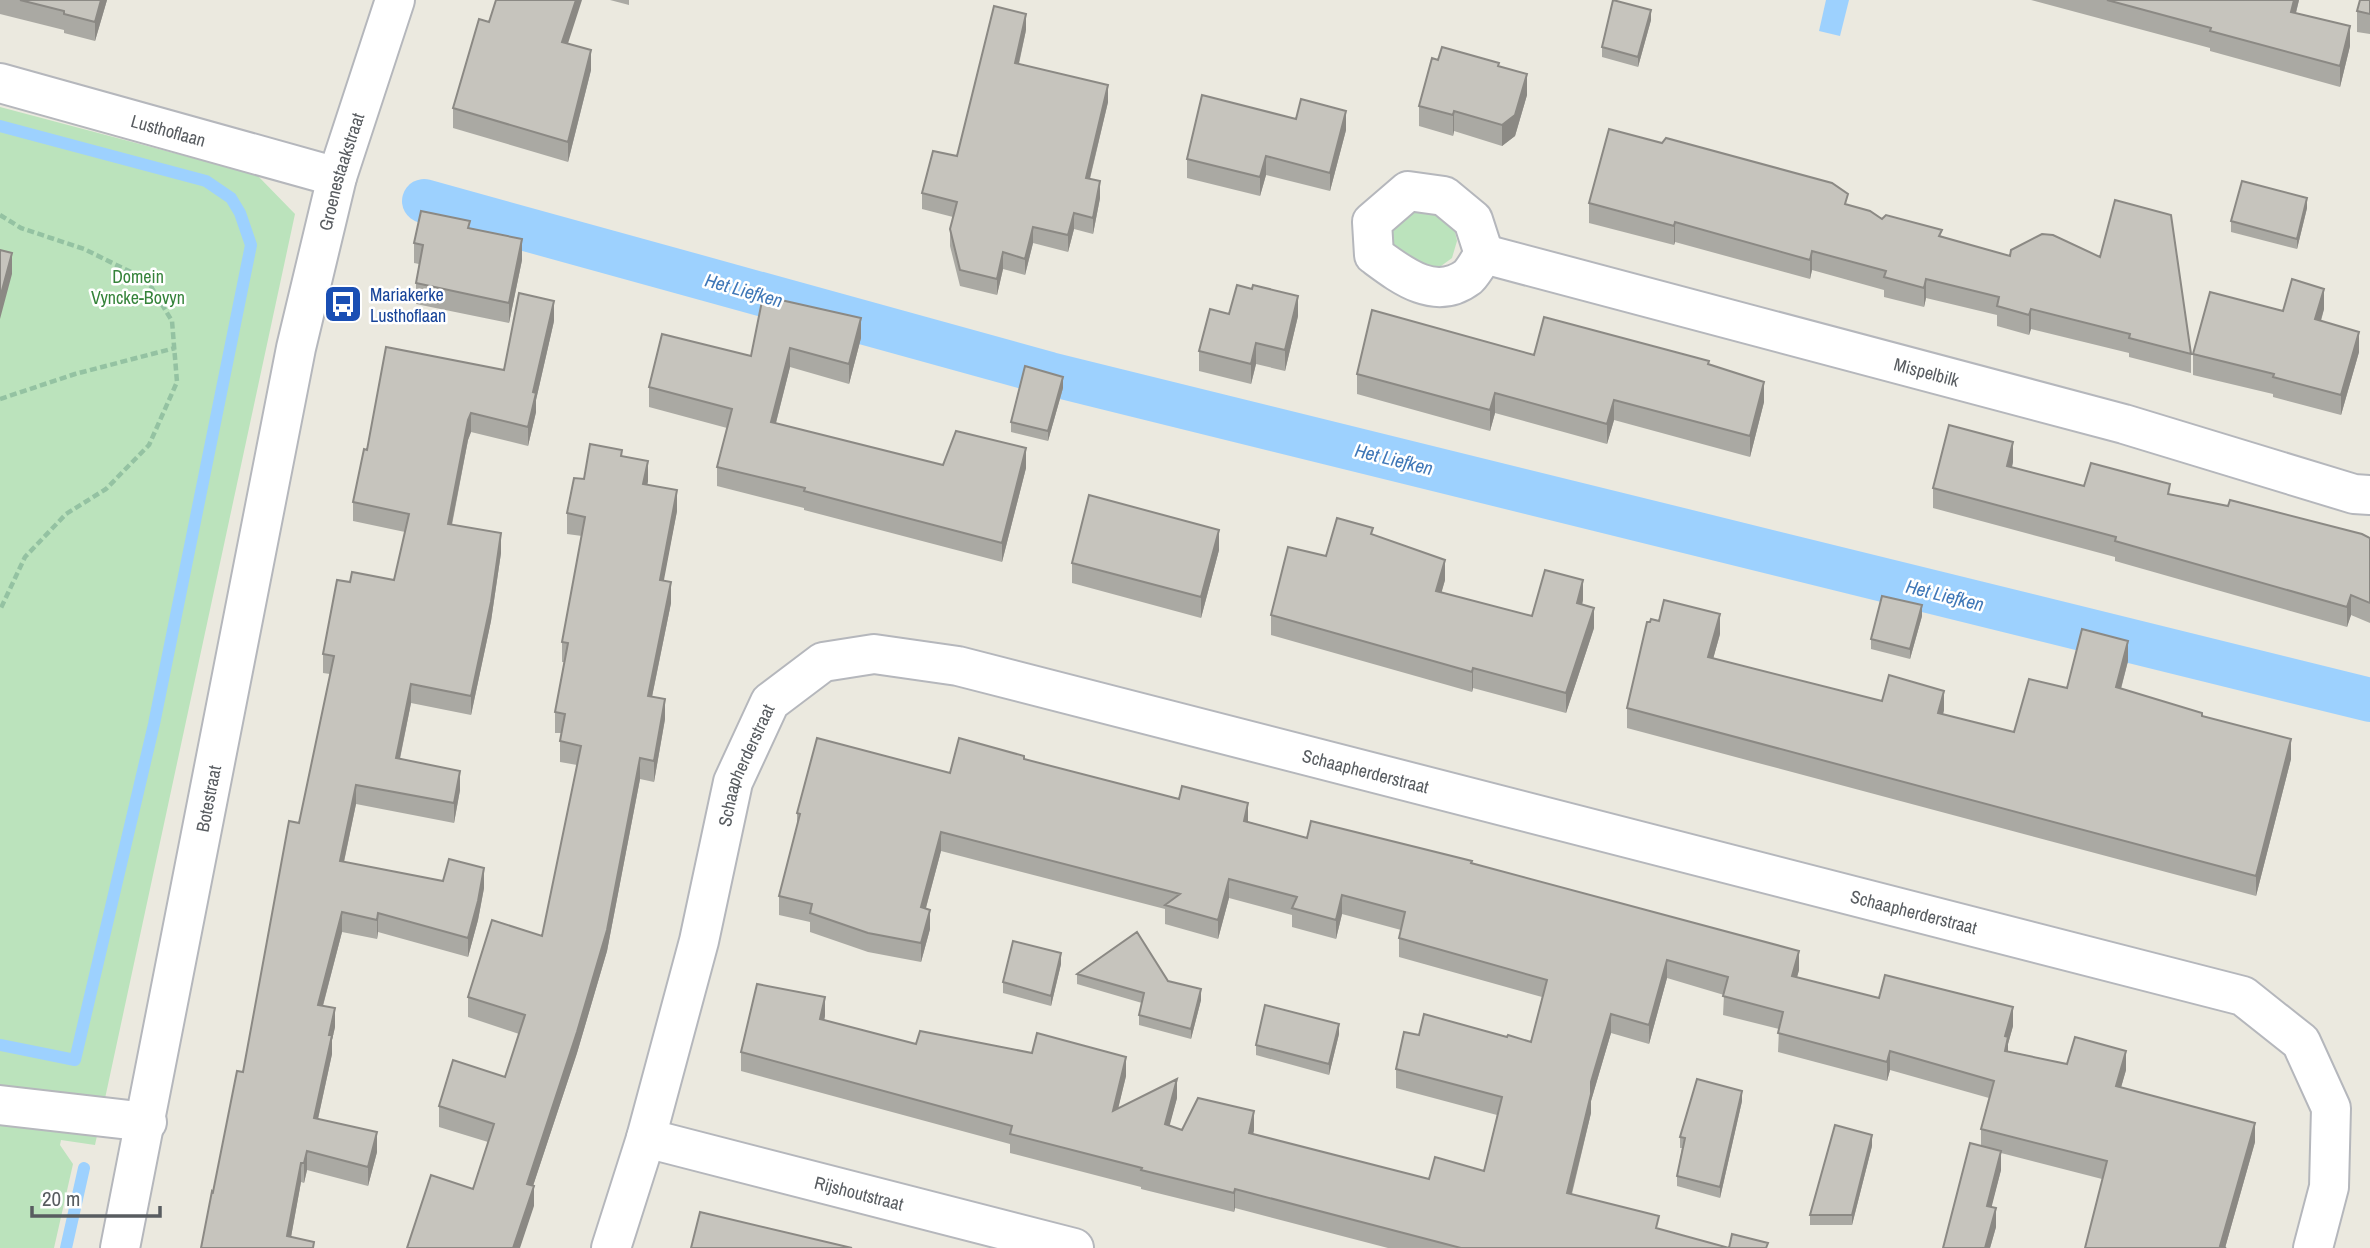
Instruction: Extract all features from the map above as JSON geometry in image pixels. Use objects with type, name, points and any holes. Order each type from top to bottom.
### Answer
[{"type":"street","name":"Groenestaakstraat","points":[[296,348],[337,177],[395,0]]},
{"type":"street","name":"Lusthoflaan","points":[[0,83],[337,177]]},
{"type":"street","name":"Mispelbilk","points":[[1483,254],[2110,420],[2354,494],[2370,495]]},
{"type":"street","name":"Botestraat","points":[[120,1248],[296,348]]},
{"type":"street","name":"Schaapherderstraat","points":[[611,1248],[646,1139],[699,941],[733,782],[770,702],[823,662],[874,654],[958,666],[2243,996],[2301,1042],[2331,1108],[2329,1187],[2313,1248]]},
{"type":"street","points":[[0,1105],[146,1122]]},
{"type":"street","name":"Rijshoutstraat","points":[[646,1139],[1074,1248]]},
{"type":"path","points":[[0,215],[21,228],[84,249],[147,280],[172,321],[177,382],[149,445],[106,489],[66,514],[25,557],[0,610]]},
{"type":"path","points":[[0,399],[75,374],[175,348]]},
{"type":"green space","name":"Domein Vyncke-Bovyn","points":[[0,107],[257,175],[295,214],[95,1145],[61,1140],[60,1145],[73,1164],[54,1248],[0,1248]]},
{"type":"green space","points":[[1413,211],[1434,214],[1453,223],[1457,241],[1452,258],[1441,266],[1419,268],[1393,246],[1391,231]]},
{"type":"water","points":[[1826,0],[1849,0],[1840,36],[1819,31]]},
{"type":"building","points":[[20,0],[101,0],[95,22]]},
{"type":"building","points":[[496,0],[576,0],[562,42],[591,50],[568,142],[453,108],[479,19],[489,22]]},
{"type":"building","points":[[1613,0],[1651,10],[1638,57],[1602,47]]},
{"type":"building","points":[[2107,0],[2294,0],[2291,12],[2350,26],[2340,66]]},
{"type":"building","points":[[2360,0],[2370,0],[2370,14],[2357,11]]},
{"type":"building","points":[[994,6],[1026,14],[1015,63],[1108,85],[1086,178],[1100,181],[1093,218],[1074,213],[1068,235],[1033,227],[1025,259],[1003,252],[997,279],[960,270],[950,229],[957,202],[922,193],[933,151],[957,156]]},
{"type":"building","points":[[1442,47],[1527,74],[1515,115],[1502,125],[1454,111],[1453,115],[1419,106],[1432,58],[1438,60]]},
{"type":"building","points":[[1202,95],[1296,119],[1301,99],[1346,111],[1330,173],[1266,156],[1260,177],[1187,159]]},
{"type":"building","points":[[1609,129],[1662,143],[1666,138],[1832,183],[1848,194],[1845,204],[1870,211],[1882,219],[1886,215],[1942,230],[1939,236],[2010,256],[2011,250],[2042,234],[2053,235],[2100,257],[2115,200],[2171,215],[2191,354],[2129,338],[2130,334],[2031,309],[2029,315],[1997,306],[1999,297],[1926,279],[1924,288],[1884,277],[1886,271],[1812,251],[1810,260],[1675,222],[1674,226],[1589,203]]},
{"type":"building","points":[[2242,181],[2307,198],[2297,239],[2231,221]]},
{"type":"building","points":[[421,211],[470,221],[468,228],[522,239],[509,303],[416,283],[423,245],[414,243]]},
{"type":"building","points":[[0,250],[12,253],[0,298]]},
{"type":"building","points":[[2292,279],[2324,289],[2315,319],[2359,332],[2341,395],[2273,377],[2274,374],[2193,354],[2210,292],[2283,311]]},
{"type":"building","points":[[1237,285],[1252,289],[1253,285],[1298,296],[1285,350],[1256,343],[1251,364],[1199,351],[1210,309],[1229,314]]},
{"type":"building","points":[[519,293],[554,301],[533,392],[536,393],[528,427],[471,413],[448,524],[501,533],[491,602],[471,696],[411,684],[396,758],[460,771],[454,803],[356,785],[340,861],[443,881],[449,859],[484,868],[468,938],[378,913],[377,920],[342,912],[318,1005],[335,1008],[329,1035],[332,1035],[314,1118],[377,1132],[368,1167],[307,1151],[304,1163],[301,1163],[287,1236],[314,1242],[313,1248],[201,1248],[237,1071],[243,1072],[289,821],[299,823],[334,656],[323,654],[337,580],[350,582],[352,572],[394,580],[409,514],[353,502],[364,449],[367,450],[386,347],[504,370]]},
{"type":"building","points":[[763,296],[861,318],[849,364],[790,348],[771,422],[943,465],[956,431],[1026,448],[1002,543],[804,491],[805,488],[717,467],[732,409],[649,387],[662,334],[751,356]]},
{"type":"building","points":[[1372,310],[1534,355],[1544,317],[1709,361],[1708,364],[1764,382],[1750,436],[1614,400],[1607,424],[1495,393],[1490,410],[1357,374]]},
{"type":"building","points":[[1025,366],[1063,377],[1048,431],[1011,422]]},
{"type":"building","points":[[1949,425],[2013,442],[2007,466],[2084,486],[2091,463],[2170,484],[2168,494],[2228,506],[2230,500],[2362,534],[2370,538],[2370,603],[2351,595],[2347,607],[2115,541],[2116,537],[1933,488]]},
{"type":"building","points":[[590,444],[622,450],[621,456],[648,461],[643,484],[677,490],[660,580],[671,582],[648,696],[665,699],[654,761],[640,758],[607,930],[527,1184],[534,1186],[513,1248],[407,1248],[431,1175],[473,1189],[494,1124],[439,1106],[453,1060],[505,1077],[525,1015],[468,997],[492,920],[542,936],[581,746],[560,741],[565,714],[555,712],[568,643],[562,642],[585,517],[567,513],[574,478],[584,479]]},
{"type":"building","points":[[1089,495],[1219,530],[1201,597],[1072,563]]},
{"type":"building","points":[[1337,518],[1373,528],[1371,534],[1445,560],[1436,591],[1532,616],[1545,570],[1583,580],[1577,603],[1594,608],[1566,693],[1473,668],[1472,672],[1271,615],[1288,547],[1326,556]]},
{"type":"building","points":[[1882,596],[1922,605],[1910,649],[1871,639]]},
{"type":"building","points":[[1664,600],[1720,614],[1708,657],[1882,701],[1889,675],[1944,691],[1938,713],[2014,732],[2029,679],[2067,688],[2082,629],[2128,641],[2116,687],[2202,713],[2202,716],[2291,739],[2256,876],[1627,708],[1647,622],[1651,619],[1659,621]]},
{"type":"building","points":[[817,738],[950,773],[959,738],[1024,756],[1024,759],[1179,799],[1182,786],[1248,803],[1244,821],[1307,838],[1311,821],[1472,861],[1471,863],[1799,951],[1792,976],[1879,998],[1885,975],[2013,1007],[2005,1036],[2008,1037],[2005,1051],[2067,1064],[2075,1037],[2126,1051],[2116,1086],[2255,1123],[2220,1246],[2226,1248],[2085,1248],[2107,1161],[1981,1129],[1994,1081],[1890,1051],[1887,1062],[1778,1033],[1783,1012],[1723,996],[1728,977],[1667,960],[1649,1025],[1611,1014],[1591,1082],[1591,1094],[1567,1193],[1659,1216],[1656,1228],[1729,1248],[1461,1248],[1235,1189],[1234,1193],[1141,1170],[1142,1168],[1010,1134],[1012,1126],[741,1052],[757,984],[825,997],[820,1019],[916,1044],[920,1031],[1032,1053],[1037,1033],[1126,1057],[1113,1111],[1177,1079],[1165,1124],[1182,1130],[1198,1098],[1254,1111],[1249,1133],[1429,1179],[1435,1157],[1484,1171],[1502,1097],[1396,1069],[1404,1032],[1419,1035],[1424,1014],[1531,1042],[1547,980],[1399,938],[1405,912],[1342,895],[1336,920],[1292,908],[1297,897],[1229,879],[1218,920],[1165,905],[1180,894],[941,832],[921,907],[930,910],[921,943],[868,933],[810,913],[812,904],[779,896]]},
{"type":"building","points":[[1137,932],[1168,981],[1201,989],[1191,1029],[1139,1015],[1144,993],[1077,974]]},
{"type":"building","points":[[1013,941],[1061,953],[1051,996],[1003,982]]},
{"type":"building","points":[[1265,1005],[1339,1024],[1329,1064],[1256,1045]]},
{"type":"building","points":[[1697,1079],[1742,1091],[1720,1187],[1677,1176],[1685,1138],[1680,1137]]},
{"type":"building","points":[[1835,1125],[1872,1135],[1852,1215],[1810,1215]]},
{"type":"building","points":[[1970,1143],[2001,1151],[1987,1206],[1996,1208],[1985,1248],[1943,1248]]},
{"type":"building","points":[[700,1212],[852,1248],[691,1248]]},
{"type":"building","points":[[1732,1234],[1768,1243],[1766,1248],[1729,1248]]},
{"type":"waterway","points":[[0,126],[206,181],[231,198],[240,213],[251,245],[154,724],[75,1060],[0,1045]]},
{"type":"waterway","name":"Het Liefken","points":[[424,201],[1050,374],[2370,700]]},
{"type":"waterway","points":[[66,1248],[84,1168]]},
{"type":"place","name":"Mariakerke Lusthoflaan","points":[[343,304]]}]
